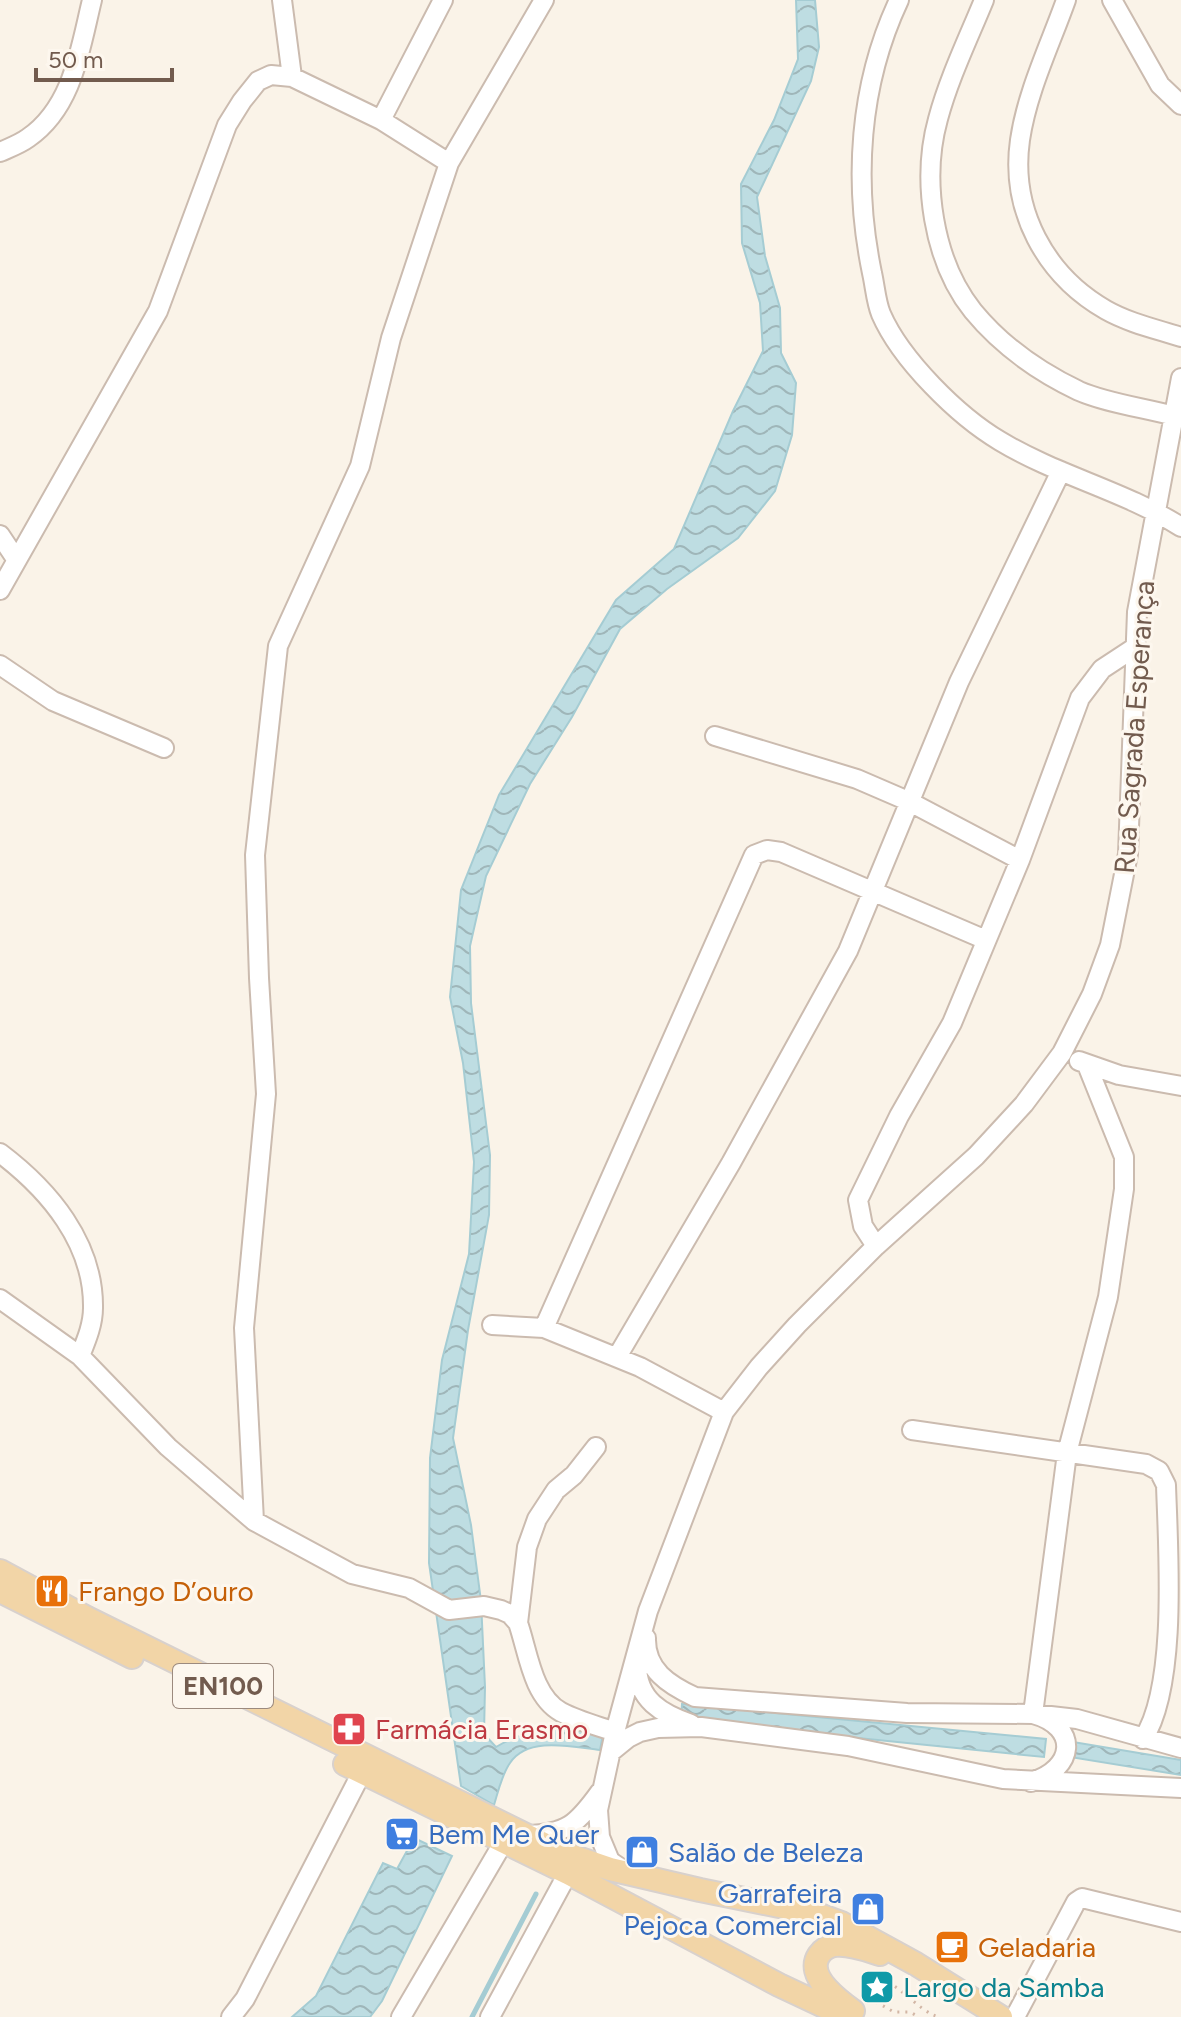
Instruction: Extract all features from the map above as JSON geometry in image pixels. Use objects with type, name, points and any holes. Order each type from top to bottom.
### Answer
[{"type":"main road","name":"EN100","points":[[0,1571],[779,1985],[847,2017]]},
{"type":"main road","name":"EN100","points":[[0,1591],[362,1772],[444,1805]]},
{"type":"main road","name":"EN100","points":[[495,1833],[525,1835],[560,1852],[628,1873],[814,1913],[841,1923],[916,1964],[1001,2017]]},
{"type":"main road","points":[[861,2017],[837,1999],[820,1979],[816,1968],[817,1956],[826,1948],[838,1944],[916,1964]]},
{"type":"street","points":[[0,152],[28,138],[55,113],[70,87],[92,0]]},
{"type":"street","points":[[282,0],[292,77]]},
{"type":"street","points":[[381,120],[443,0]]},
{"type":"street","points":[[254,1521],[244,1328],[266,1094],[255,855],[278,646],[286,623],[352,489],[391,338],[449,163],[544,0]]},
{"type":"street","points":[[899,0],[883,34],[869,92],[860,160],[864,237],[881,313],[902,352],[964,415],[1001,442],[1155,511],[1181,527]]},
{"type":"street","points":[[984,0],[937,121],[930,169],[933,215],[946,263],[972,309],[1004,343],[1043,372],[1082,393],[1174,416]]},
{"type":"street","points":[[1066,0],[1032,90],[1020,138],[1017,169],[1021,201],[1044,254],[1074,287],[1126,320],[1181,337]]},
{"type":"street","points":[[1112,0],[1160,85],[1181,105]]},
{"type":"street","points":[[0,590],[158,311],[227,125],[258,81],[271,75],[292,77],[381,120],[449,163]]},
{"type":"street","name":"Rua Sagrada Esperança","points":[[648,1611],[724,1412],[768,1356],[876,1246],[976,1156],[1024,1104],[1062,1053],[1092,994],[1110,945],[1128,854],[1137,612],[1181,378]]},
{"type":"street","points":[[617,1357],[731,1163],[848,951],[959,682],[1061,471]]},
{"type":"street","points":[[0,535],[16,559]]},
{"type":"street","points":[[876,1246],[863,1226],[858,1200],[899,1116],[952,1023],[1020,860],[1080,698],[1102,669],[1134,648]]},
{"type":"street","points":[[0,665],[53,701],[164,748]]},
{"type":"street","points":[[715,736],[857,779],[908,801],[1020,860]]},
{"type":"street","points":[[544,1328],[754,855],[767,850],[781,852],[986,940]]},
{"type":"street","points":[[1062,1053],[1119,1075],[1181,1086]]},
{"type":"street","points":[[1033,1714],[1067,1453],[1108,1297],[1124,1189],[1124,1157],[1087,1065]]},
{"type":"street","points":[[0,1153],[30,1176],[51,1199],[86,1256],[94,1309],[80,1356]]},
{"type":"street","points":[[0,1299],[80,1356],[168,1447],[254,1521],[352,1574],[409,1588],[449,1610],[471,1609],[510,1614],[518,1623],[540,1690],[551,1704],[613,1742],[658,1728],[701,1727],[848,1746],[1003,1779],[1181,1788]]},
{"type":"street","points":[[492,1325],[544,1328],[617,1357],[724,1412]]},
{"type":"street","points":[[912,1430],[1153,1467],[1163,1476],[1166,1485],[1168,1608],[1164,1668],[1151,1727],[1143,1739]]},
{"type":"street","points":[[518,1623],[527,1547],[537,1519],[556,1490],[574,1475],[596,1447]]},
{"type":"street","points":[[628,1873],[610,1861],[600,1837],[598,1810],[648,1611]]},
{"type":"street","points":[[648,1611],[645,1643],[649,1659],[670,1686],[695,1697],[907,1713],[1033,1714],[1077,1719],[1181,1748]]},
{"type":"street","points":[[637,1655],[637,1672],[650,1702],[659,1711],[701,1727]]},
{"type":"street","points":[[1031,1782],[1054,1773],[1062,1764],[1066,1745],[1060,1727],[1046,1717],[1033,1714]]},
{"type":"street","points":[[231,2017],[245,1999],[268,1957],[362,1772]]},
{"type":"street","points":[[525,1835],[547,1835],[570,1828],[604,1787]]},
{"type":"street","points":[[401,2017],[495,1833]]},
{"type":"street","points":[[490,2017],[568,1873]]},
{"type":"street","points":[[1015,2017],[1076,1902],[1082,1898],[1181,1922]]},
{"type":"path","points":[[919,2017],[910,2012],[894,2012],[867,1997],[862,1992],[863,1981],[876,1977],[905,1992],[924,2011],[940,2017]]},
{"type":"water","points":[[796,0],[815,0],[819,47],[811,81],[757,197],[765,256],[780,308],[781,353],[796,383],[792,435],[775,491],[738,538],[667,589],[620,629],[572,717],[530,784],[486,876],[470,946],[471,1003],[490,1155],[489,1215],[468,1330],[453,1438],[471,1525],[481,1601],[484,1734],[496,1747],[535,1732],[604,1729],[600,1750],[551,1745],[528,1749],[518,1755],[505,1772],[494,1805],[461,1786],[429,1563],[430,1458],[442,1360],[469,1254],[474,1162],[463,1063],[450,997],[461,890],[499,795],[616,600],[674,549],[733,411],[763,351],[760,303],[742,243],[741,184],[774,120],[798,59]]},
{"type":"water","points":[[682,1704],[1046,1739],[1044,1757],[681,1720]]},
{"type":"water","points":[[1073,1742],[1181,1760],[1181,1775],[1070,1757]]},
{"type":"water","points":[[414,1838],[452,1856],[382,2001],[370,2017],[292,2017],[316,1996],[383,1863],[397,1869]]},
{"type":"waterway","points":[[472,2017],[536,1894]]},
{"type":"place","name":"Frango D’ouro","points":[[52,1591]]},
{"type":"place","name":"Farmácia Erasmo","points":[[349,1729]]},
{"type":"place","name":"Bem Me Quer","points":[[402,1834]]},
{"type":"place","name":"Salão de Beleza","points":[[642,1852]]},
{"type":"place","name":"Garrafeira Pejoca Comercial","points":[[868,1909]]},
{"type":"place","name":"Geladaria","points":[[952,1947]]},
{"type":"place","name":"Largo da Samba","points":[[877,1987]]}]
